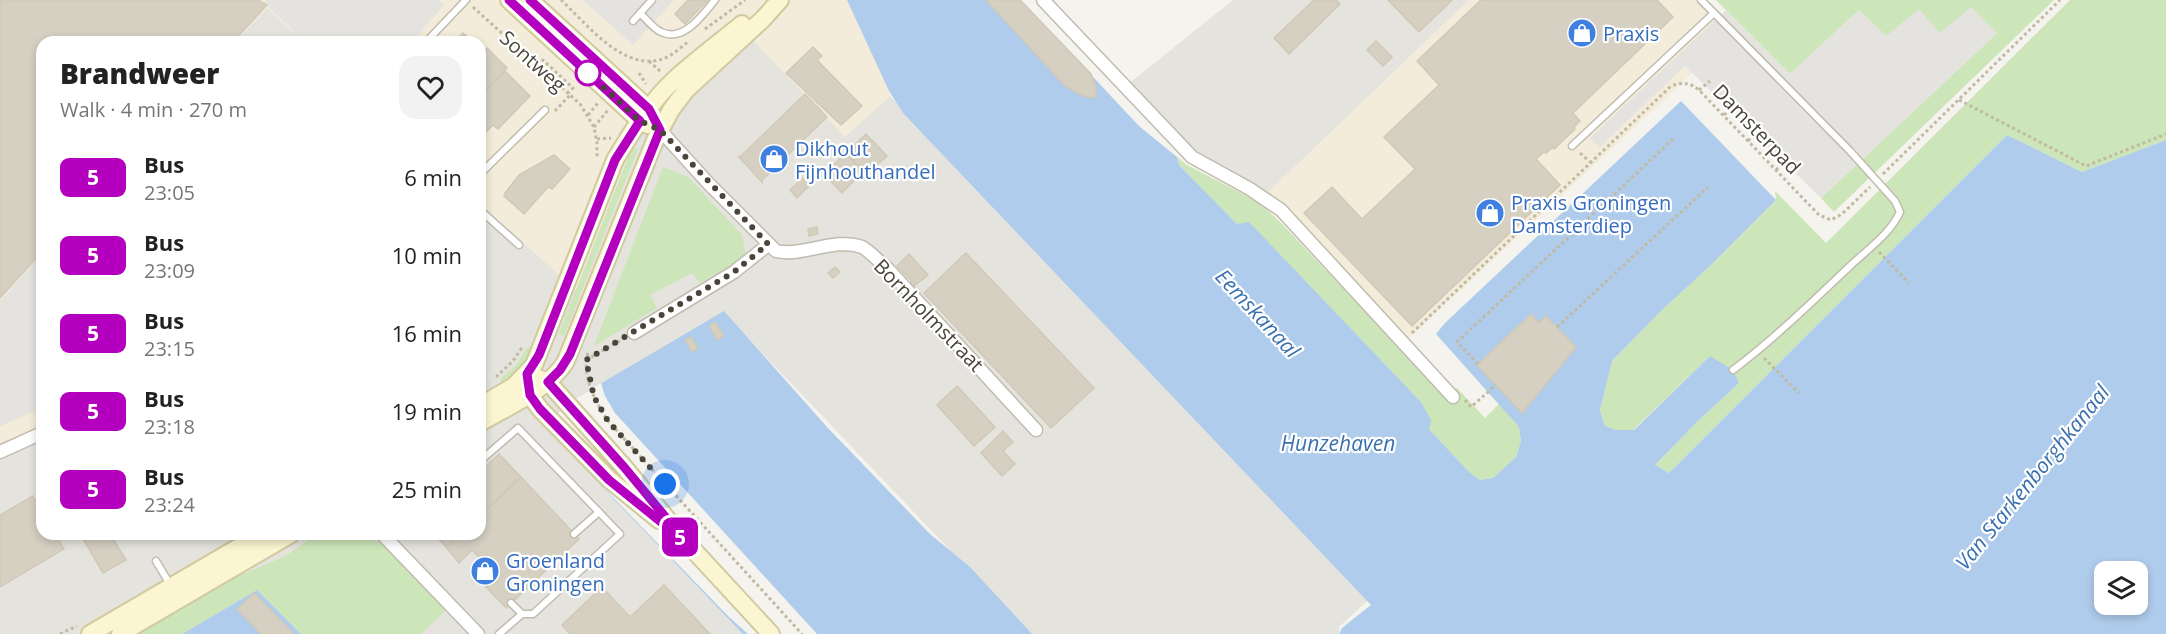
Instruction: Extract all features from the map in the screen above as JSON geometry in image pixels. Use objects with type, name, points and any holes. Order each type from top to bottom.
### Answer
[{"type":"street","name":"Sontweg","points":[[508,0],[536,6],[660,130],[768,244]]},
{"type":"street","points":[[486,402],[514,386],[527,374],[539,355],[615,160],[644,115],[677,77],[758,11],[779,0]]},
{"type":"street","points":[[486,420],[530,395],[560,370],[570,354],[660,130],[671,110],[686,90],[763,19],[779,0]]},
{"type":"street","points":[[1048,1],[1192,157],[1250,189],[1281,210],[1453,397]]},
{"type":"street","points":[[634,333],[734,272],[768,244]]},
{"type":"street","name":"Bornholmstraat","points":[[768,244],[776,250],[787,253],[834,245],[862,248],[888,269],[1036,430]]},
{"type":"street","points":[[527,374],[548,382],[624,467],[687,543],[771,634]]},
{"type":"street","points":[[527,374],[530,395],[548,417],[609,480],[687,543]]},
{"type":"street","points":[[0,452],[36,436]]},
{"type":"street","points":[[120,634],[252,540]]},
{"type":"street","points":[[90,634],[279,540]]},
{"type":"street","points":[[388,540],[478,634]]},
{"type":"lane","points":[[432,36],[466,0]]},
{"type":"lane","points":[[633,21],[652,0]]},
{"type":"lane","points":[[640,13],[660,32],[676,33],[692,26],[715,0]]},
{"type":"lane","points":[[1701,0],[1896,201],[1900,212],[1895,224],[1771,341],[1733,370]]},
{"type":"lane","points":[[1572,146],[1714,13]]},
{"type":"lane","name":"Sontweg","points":[[486,168],[545,110]]},
{"type":"lane","points":[[486,215],[519,245]]},
{"type":"lane","points":[[486,456],[518,428],[620,534],[533,614],[522,614],[499,634]]},
{"type":"lane","points":[[574,534],[599,512]]},
{"type":"lane","points":[[156,561],[175,593]]},
{"type":"lane","points":[[511,603],[522,614]]},
{"type":"path","name":"Sontweg","points":[[466,0],[580,104],[594,127],[597,160]]},
{"type":"path","points":[[561,0],[619,53],[640,61],[649,61]]},
{"type":"path","name":"Damsterpad","points":[[1402,343],[1671,86],[1681,82],[1691,84],[1699,90],[1819,215],[1831,220],[1842,214],[1877,181],[2060,0]]},
{"type":"path","points":[[538,66],[543,60],[573,88],[550,116],[545,110]]},
{"type":"path","points":[[1699,90],[1710,81]]},
{"type":"path","points":[[1958,100],[2086,166],[2166,134]]},
{"type":"path","points":[[1724,115],[1734,106]]},
{"type":"path","points":[[1748,141],[1759,131]]},
{"type":"path","points":[[1478,364],[1458,342],[1674,138]]},
{"type":"path","points":[[1776,170],[1788,158]]},
{"type":"path","points":[[1557,327],[1708,187]]},
{"type":"path","points":[[1880,253],[1910,283]]},
{"type":"path","points":[[634,333],[586,360],[598,406],[608,421],[802,634]]},
{"type":"path","points":[[495,378],[528,340]]},
{"type":"path","points":[[1770,364],[1799,393]]},
{"type":"path","points":[[1453,397],[1458,393],[1472,407],[1496,385]]},
{"type":"shaded area","points":[[0,0],[866,0],[890,96],[845,138],[745,32],[580,294],[486,208],[486,36],[297,36],[267,8],[241,36],[36,36],[36,431],[0,449]]},
{"type":"shaded area","points":[[265,0],[439,0],[444,5],[417,36],[299,36],[269,8]]},
{"type":"shaded area","points":[[583,0],[674,0],[633,45]]},
{"type":"shaded area","points":[[1233,0],[1469,0],[1264,196],[1182,148],[1126,86]]},
{"type":"shaded area","points":[[1469,0],[1699,0],[1733,35],[1404,343],[1264,196]]},
{"type":"shaded area","points":[[1971,7],[1997,33],[1821,198],[1685,66],[1599,148],[1590,138],[1726,10],[1790,74],[1859,10],[1886,36],[1919,9],[1940,33]]},
{"type":"shaded area","points":[[267,8],[297,36],[241,36]]},
{"type":"shaded area","points":[[745,32],[845,137],[890,96],[1368,600],[1339,627],[1339,634],[1030,634],[726,315],[568,403],[763,634],[305,634],[238,562],[123,634],[0,634],[0,449],[36,431],[36,540],[486,540],[486,208],[580,294],[644,122]]},
{"type":"shaded area","points":[[36,261],[36,411],[0,426],[0,301]]},
{"type":"green space","points":[[1716,0],[2054,0],[1834,212],[1821,198],[1997,33],[1886,36],[1859,10],[1790,74]]},
{"type":"green space","points":[[2070,0],[2166,0],[2166,140],[2082,172],[2007,135],[1669,473],[1655,465],[1739,383],[1710,356],[1633,430],[1616,430],[1605,426],[1600,410],[1612,361],[1776,200],[1775,191],[1826,243]]},
{"type":"green space","points":[[632,147],[638,149],[564,336],[559,333]]},
{"type":"green space","points":[[1177,157],[1187,165],[1260,203],[1445,396],[1457,388],[1485,418],[1499,404],[1519,427],[1521,441],[1516,457],[1493,478],[1480,480],[1469,472],[1429,429],[1421,402],[1249,223],[1237,224],[1179,165]]},
{"type":"green space","points":[[663,167],[688,177],[742,235],[746,256],[700,283],[692,273],[650,295],[657,308],[594,346]]},
{"type":"green space","points":[[530,347],[536,347],[533,355],[504,387],[500,379],[515,366]]},
{"type":"green space","points":[[308,540],[376,540],[397,558],[446,610],[421,634],[301,634],[257,590],[182,634],[133,634],[217,585],[281,558]]},
{"type":"water","points":[[847,0],[1021,0],[1139,126],[1177,157],[1179,165],[1237,224],[1249,222],[1421,402],[1431,420],[1429,429],[1469,472],[1480,480],[1493,478],[1516,457],[1521,441],[1519,427],[1436,334],[1681,101],[1776,200],[1612,361],[1600,410],[1605,426],[1616,430],[1634,430],[1710,356],[1733,370],[1739,383],[1655,465],[1669,473],[2007,135],[2082,172],[2166,140],[2166,634],[1339,634],[1342,628],[1371,605],[903,113],[889,91]]},
{"type":"water","points":[[724,311],[827,427],[930,534],[970,567],[1032,634],[743,634],[544,426],[600,384]]},
{"type":"water","points":[[257,590],[301,634],[182,634]]},
{"type":"pier","points":[[601,383],[605,396],[615,413],[817,634],[748,634],[542,424]]},
{"type":"building","points":[[0,0],[258,0],[267,5],[239,36],[36,36],[36,259],[0,298]]},
{"type":"building","points":[[688,0],[708,0],[685,24],[675,14]]},
{"type":"building","points":[[986,0],[1020,0],[1091,74],[1096,88],[1096,97],[1083,96],[1065,86]]},
{"type":"building","points":[[1314,0],[1336,0],[1340,4],[1289,54],[1274,38]]},
{"type":"building","points":[[1388,0],[1452,0],[1419,32]]},
{"type":"building","points":[[1481,0],[1657,0],[1673,17],[1573,113],[1580,121],[1574,127],[1575,129],[1554,149],[1553,147],[1536,159],[1560,185],[1412,326],[1304,213],[1332,187],[1362,219],[1415,169],[1384,137],[1439,85],[1417,61]]},
{"type":"building","points":[[1376,41],[1392,57],[1383,66],[1367,50]]},
{"type":"building","points":[[813,47],[822,56],[817,60],[862,106],[841,125],[786,73]]},
{"type":"building","points":[[486,49],[507,68],[486,90]]},
{"type":"building","points":[[505,71],[530,96],[498,129],[493,125],[486,132],[486,90]]},
{"type":"building","points":[[805,94],[827,117],[762,182],[738,156],[740,157]]},
{"type":"building","points":[[866,134],[887,156],[873,168],[870,165],[863,171],[846,153]]},
{"type":"building","points":[[846,153],[863,171],[842,193],[824,174]]},
{"type":"building","points":[[554,155],[570,169],[552,189],[548,187],[524,214],[504,196],[505,193],[519,175]]},
{"type":"building","points":[[803,178],[810,185],[797,198],[790,190]]},
{"type":"building","points":[[817,227],[818,234],[809,236],[808,229]]},
{"type":"building","points":[[966,253],[1094,388],[1051,428],[924,293]]},
{"type":"building","points":[[909,254],[928,275],[913,287],[910,283],[912,281],[897,266]]},
{"type":"building","points":[[835,267],[840,272],[833,278],[828,273]]},
{"type":"building","points":[[1531,314],[1539,323],[1546,316],[1576,347],[1522,413],[1477,365]]},
{"type":"building","points":[[715,322],[724,336],[717,340],[709,326]]},
{"type":"building","points":[[691,337],[698,348],[692,352],[685,340]]},
{"type":"building","points":[[957,386],[995,427],[974,446],[937,405]]},
{"type":"building","points":[[1003,431],[1013,442],[1003,451],[1015,464],[1002,476],[981,453]]},
{"type":"building","points":[[499,454],[521,477],[486,510],[486,466]]},
{"type":"building","points":[[521,477],[579,539],[506,608],[471,571],[482,560],[472,550],[459,563],[446,547],[454,540],[486,540],[486,510]]},
{"type":"building","points":[[33,496],[36,501],[36,540],[59,540],[64,549],[0,587],[0,515]]},
{"type":"building","points":[[84,540],[114,540],[126,560],[103,573]]},
{"type":"building","points":[[440,540],[454,540],[446,547]]},
{"type":"building","points":[[664,585],[710,634],[570,634],[562,625],[602,587],[630,617]]},
{"type":"building","points":[[254,593],[294,634],[261,634],[237,609]]},
{"type":"bus line","name":"5","points":[[509,0],[640,121],[615,160],[539,355],[527,374],[530,395],[540,409],[609,480],[687,543],[624,467],[548,382],[560,370],[570,354],[660,130],[649,109],[530,0]]},
{"type":"place","name":"Praxis","points":[[1582,33]]},
{"type":"place","name":"Dikhout Fijnhouthandel","points":[[774,159]]},
{"type":"place","name":"Praxis Groningen Damsterdiep","points":[[1490,213]]},
{"type":"place","name":"Groenland Groningen","points":[[485,571]]},
{"type":"route","points":[[588,73],[640,121],[660,130],[768,244],[734,272],[586,360],[588,376],[598,406],[608,421],[665,484]]},
{"type":"water label","name":"Eemskanaal","points":[[1258,313]]},
{"type":"water label","name":"Hunzehaven","points":[[1338,443]]},
{"type":"water label","name":"Van Starkenborghkanaal","points":[[2032,477]]}]
